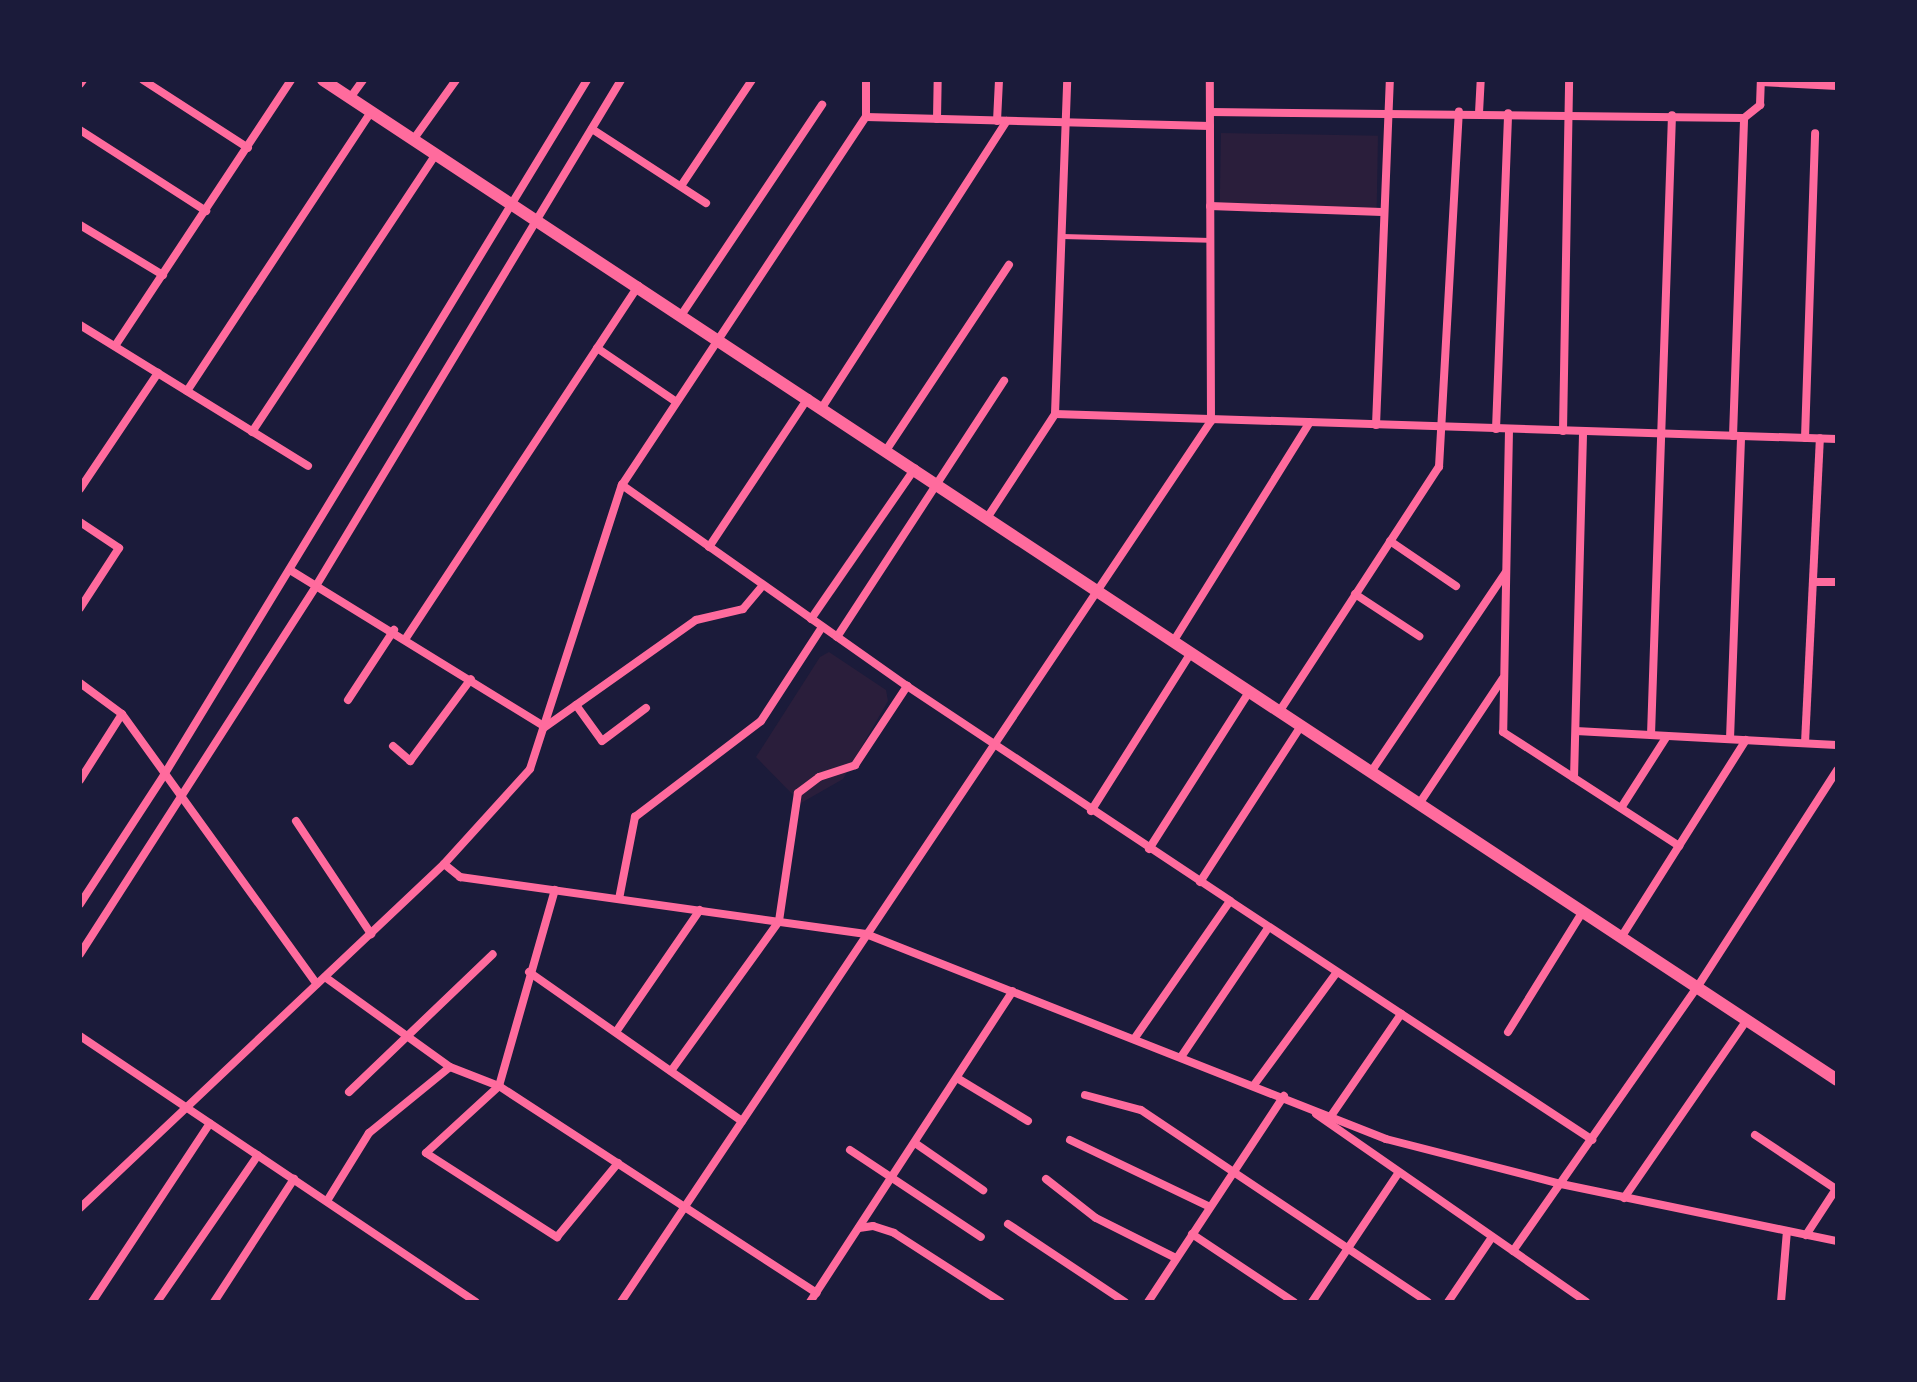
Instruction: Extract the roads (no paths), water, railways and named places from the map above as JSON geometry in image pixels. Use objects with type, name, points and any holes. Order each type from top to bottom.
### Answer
[{"type":"street","points":[[143,80],[248,148]]},
{"type":"street","points":[[115,346],[291,80]]},
{"type":"street","points":[[323,80],[989,515],[1173,642],[1837,1080]]},
{"type":"street","points":[[350,98],[363,80]]},
{"type":"street","points":[[413,140],[456,80]]},
{"type":"street","points":[[80,904],[164,775],[587,80]]},
{"type":"street","points":[[80,954],[185,795],[316,586],[621,80]]},
{"type":"street","points":[[681,186],[752,80]]},
{"type":"street","points":[[80,1208],[189,1109],[444,864],[530,769],[622,485],[717,337],[866,117],[866,80]]},
{"type":"street","points":[[937,119],[938,80]]},
{"type":"street","points":[[823,406],[1002,121],[999,80]]},
{"type":"street","points":[[989,515],[1055,414],[1067,80]]},
{"type":"street","points":[[621,1302],[1211,421],[1210,80]]},
{"type":"street","points":[[1376,425],[1382,212],[1390,80]]},
{"type":"street","points":[[1479,113],[1481,80]]},
{"type":"street","points":[[1563,431],[1569,80]]},
{"type":"street","points":[[1210,112],[1568,113],[1744,118],[1760,105],[1761,81],[1837,86]]},
{"type":"street","points":[[682,314],[822,105]]},
{"type":"street","points":[[187,391],[371,112]]},
{"type":"street","points":[[1279,712],[1439,467],[1445,426],[1459,112]]},
{"type":"street","points":[[1496,429],[1508,113]]},
{"type":"street","points":[[1651,735],[1672,115]]},
{"type":"street","points":[[866,117],[1210,126]]},
{"type":"street","points":[[1730,739],[1744,118]]},
{"type":"street","points":[[592,129],[706,203]]},
{"type":"street","points":[[80,130],[206,211]]},
{"type":"street","points":[[1805,438],[1815,133]]},
{"type":"street","points":[[252,432],[435,155]]},
{"type":"street","points":[[1210,206],[1382,212]]},
{"type":"street","points":[[80,225],[163,275]]},
{"type":"street","points":[[887,449],[1009,265]]},
{"type":"street","points":[[406,638],[639,285]]},
{"type":"street","points":[[80,325],[308,466]]},
{"type":"street","points":[[597,348],[675,401]]},
{"type":"street","points":[[80,489],[158,373]]},
{"type":"street","points":[[837,637],[1004,381]]},
{"type":"street","points":[[709,547],[809,397]]},
{"type":"street","points":[[1055,414],[1837,439]]},
{"type":"street","points":[[1173,642],[1310,422]]},
{"type":"street","points":[[1509,430],[1503,732],[1679,846]]},
{"type":"street","points":[[1574,778],[1583,432]]},
{"type":"street","points":[[1805,743],[1820,438]]},
{"type":"street","points":[[811,619],[915,467]]},
{"type":"street","points":[[622,485],[822,627],[1091,811],[1592,1140]]},
{"type":"street","points":[[80,522],[119,548],[80,608]]},
{"type":"street","points":[[1390,541],[1456,586]]},
{"type":"street","points":[[290,570],[394,630],[545,727]]},
{"type":"street","points":[[1371,772],[1506,571]]},
{"type":"street","points":[[1813,582],[1837,582]]},
{"type":"street","points":[[545,727],[696,620],[743,609],[763,585]]},
{"type":"street","points":[[1355,594],[1419,636]]},
{"type":"street","points":[[619,899],[635,817],[761,721],[822,627]]},
{"type":"street","points":[[348,700],[394,630]]},
{"type":"street","points":[[1091,811],[1191,653]]},
{"type":"street","points":[[1419,804],[1504,677]]},
{"type":"street","points":[[393,746],[410,761],[471,679]]},
{"type":"street","points":[[80,683],[122,714],[164,775],[185,795],[317,984]]},
{"type":"street","points":[[671,1071],[779,921],[798,793],[819,777],[855,765],[907,686]]},
{"type":"street","points":[[1149,849],[1249,692]]},
{"type":"street","points":[[576,705],[602,741],[646,708]]},
{"type":"street","points":[[80,780],[122,714]]},
{"type":"street","points":[[1200,882],[1301,726]]},
{"type":"street","points":[[1576,731],[1837,745]]},
{"type":"street","points":[[1621,808],[1667,736]]},
{"type":"street","points":[[1622,936],[1746,740]]},
{"type":"street","points":[[1513,1251],[1698,986],[1837,770]]},
{"type":"street","points":[[296,821],[371,934]]},
{"type":"street","points":[[444,864],[460,877],[866,934],[1284,1096],[1386,1139],[1561,1184],[1837,1241]]},
{"type":"street","points":[[555,890],[529,972],[499,1086],[426,1153],[557,1237],[618,1163]]},
{"type":"street","points":[[1134,1039],[1230,901]]},
{"type":"street","points":[[616,1032],[700,910]]},
{"type":"street","points":[[1508,1032],[1583,911]]},
{"type":"street","points":[[1181,1057],[1268,928]]},
{"type":"street","points":[[349,1092],[409,1038],[493,954]]},
{"type":"street","points":[[529,972],[742,1121]]},
{"type":"street","points":[[1254,1085],[1337,972]]},
{"type":"street","points":[[325,977],[450,1067],[499,1086],[816,1293]]},
{"type":"street","points":[[810,1302],[1013,991]]},
{"type":"street","points":[[1331,1116],[1401,1014]]},
{"type":"street","points":[[1624,1198],[1747,1020]]},
{"type":"street","points":[[80,1036],[476,1302]]},
{"type":"street","points":[[327,1201],[369,1133],[450,1067]]},
{"type":"street","points":[[957,1078],[1028,1121]]},
{"type":"street","points":[[1085,1095],[1141,1110],[1428,1302]]},
{"type":"street","points":[[1152,1300],[1176,1258],[1284,1096]]},
{"type":"street","points":[[1302,1104],[1583,1301]]},
{"type":"street","points":[[92,1302],[210,1123]]},
{"type":"street","points":[[1755,1135],[1836,1189],[1806,1235]]},
{"type":"street","points":[[1070,1140],[1210,1207]]},
{"type":"street","points":[[915,1143],[983,1190]]},
{"type":"street","points":[[850,1150],[981,1237]]},
{"type":"street","points":[[157,1302],[258,1155]]},
{"type":"street","points":[[1312,1302],[1399,1172]]},
{"type":"street","points":[[214,1302],[294,1179]]},
{"type":"street","points":[[1046,1179],[1096,1218],[1176,1258]]},
{"type":"street","points":[[1008,1224],[1125,1302]]},
{"type":"street","points":[[859,1228],[873,1226],[894,1233],[1001,1302]]},
{"type":"street","points":[[1781,1302],[1787,1231]]},
{"type":"street","points":[[1192,1234],[1294,1302]]},
{"type":"street","points":[[1448,1302],[1492,1237]]},
{"type":"lane","points":[[1062,236],[1210,240]]}]
